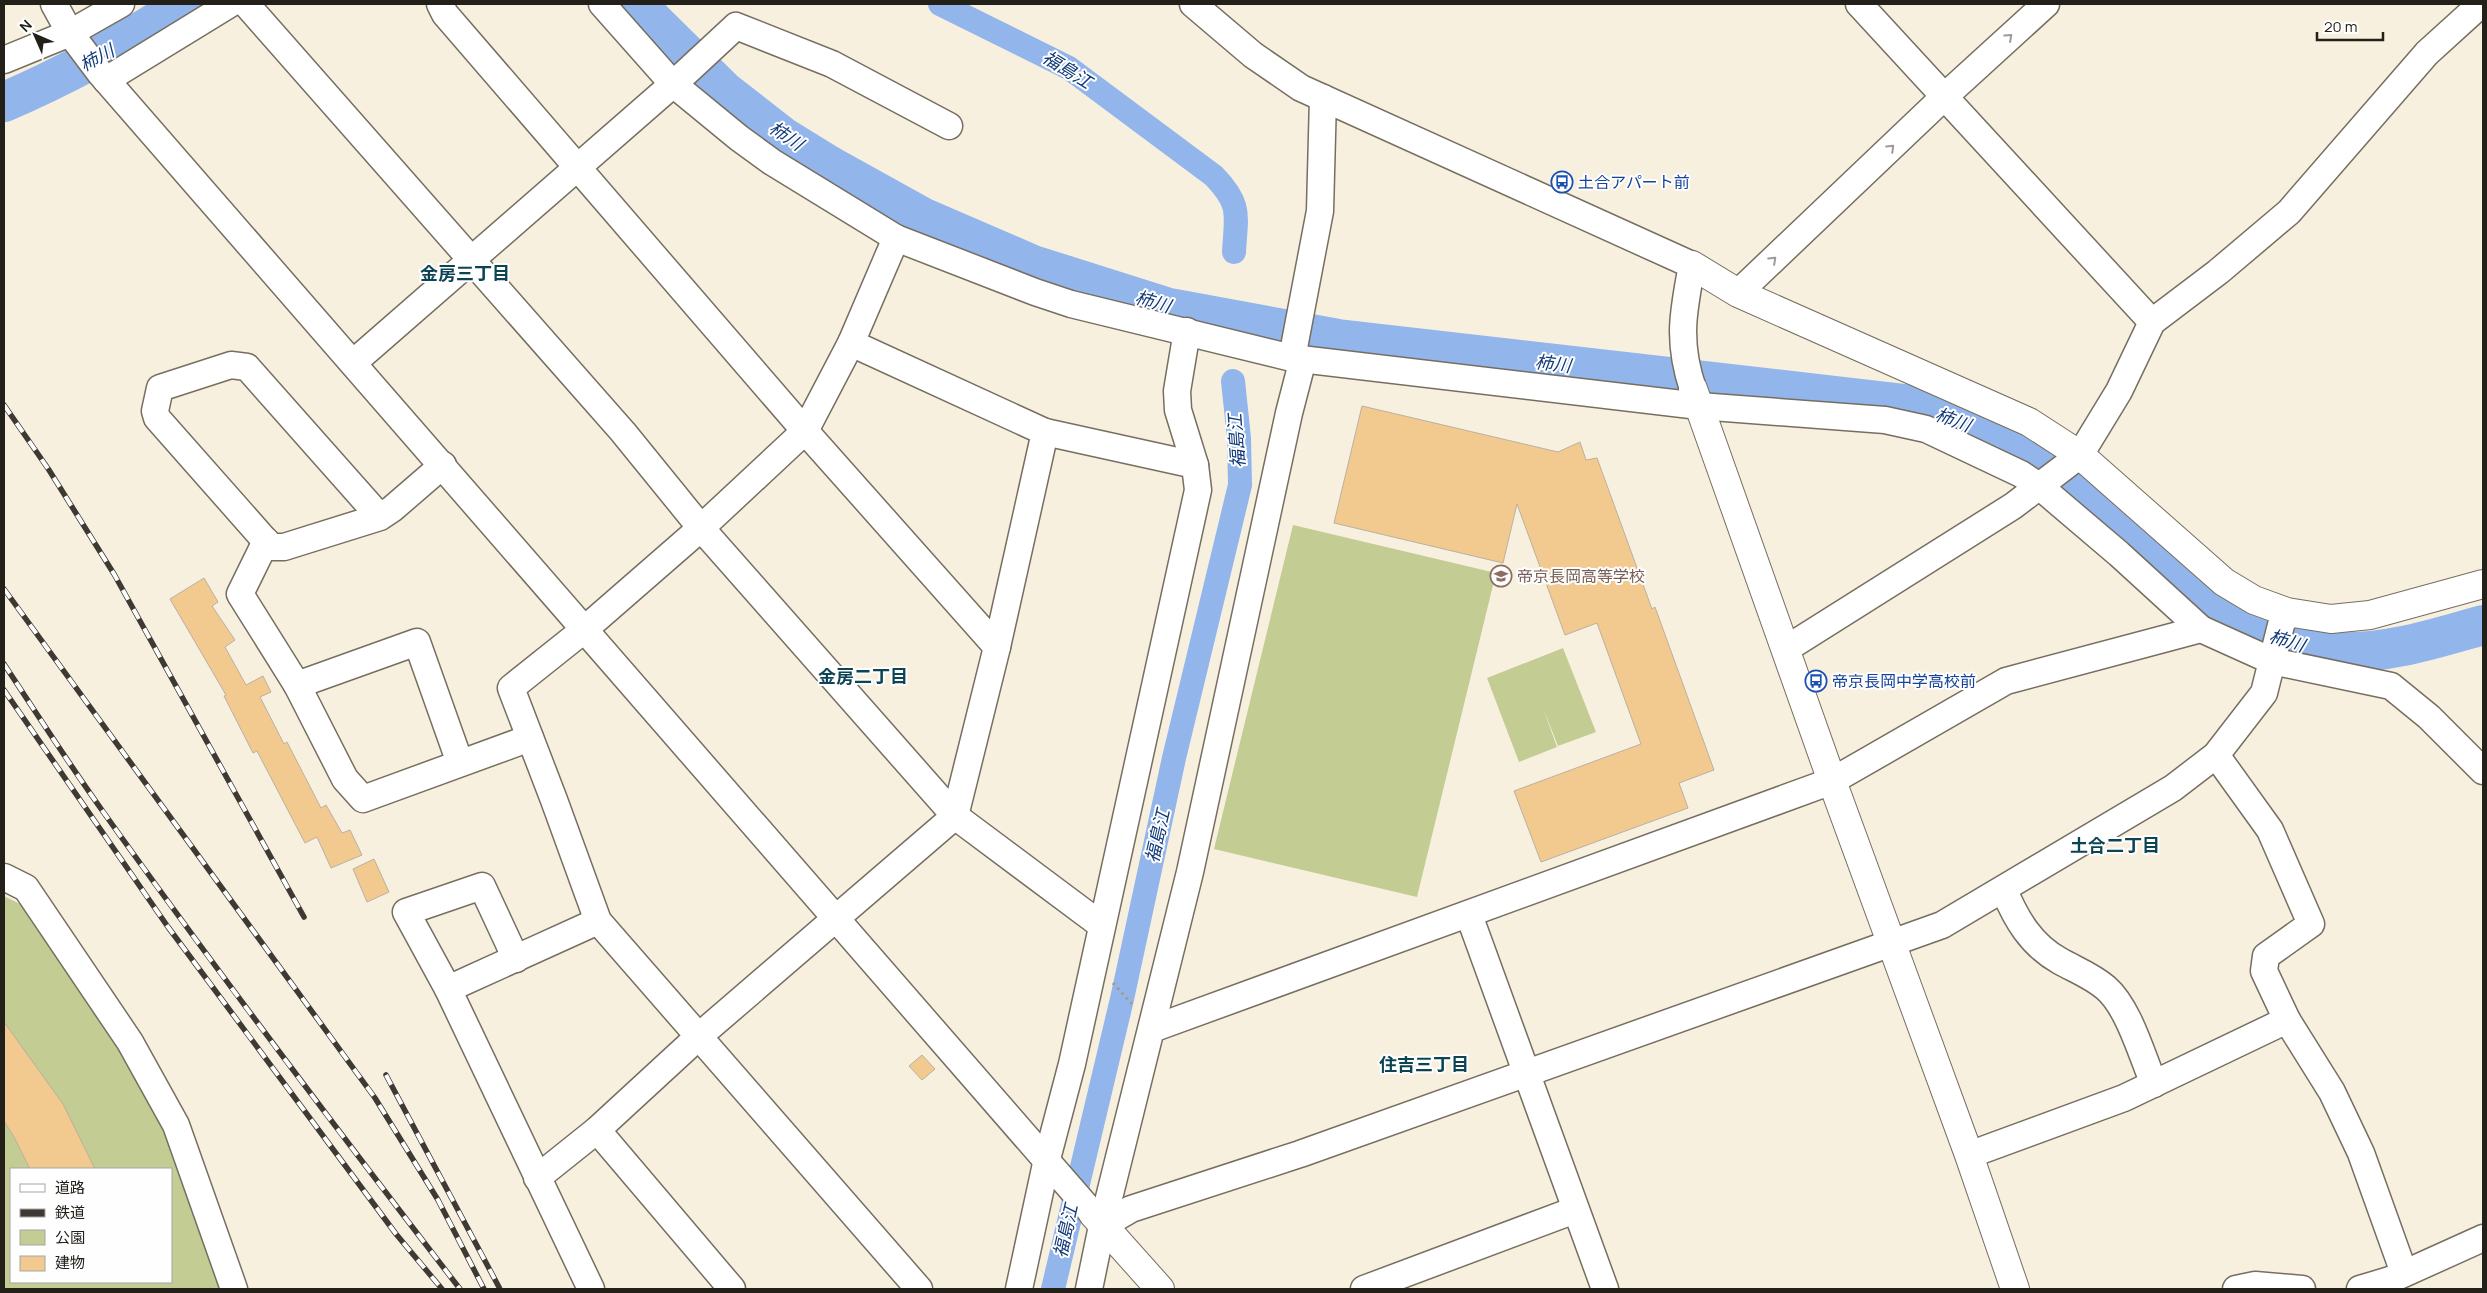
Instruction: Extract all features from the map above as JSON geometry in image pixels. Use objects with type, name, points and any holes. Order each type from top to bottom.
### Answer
[{"type":"street","points":[[54,4],[75,40],[103,77],[443,465],[836,920],[1160,1289]]},
{"type":"street","points":[[4,60],[75,40],[121,4]]},
{"type":"street","points":[[103,77],[230,4]]},
{"type":"street","points":[[246,4],[623,432],[701,528],[955,816],[1101,925]]},
{"type":"street","points":[[440,4],[445,14],[805,432],[997,648]]},
{"type":"street","points":[[602,4],[676,81],[739,138],[811,187],[896,238],[1071,304],[1187,332],[1296,355],[1696,397],[1885,420],[1926,429],[2021,474],[2039,486],[2119,554],[2201,629],[2273,658],[2391,686],[2429,717],[2483,771]]},
{"type":"street","points":[[1858,4],[2152,322]]},
{"type":"street","points":[[1738,293],[1944,97],[2046,4]]},
{"type":"street","points":[[1786,649],[1962,540],[2080,455],[2119,391],[2152,322],[2218,272],[2289,212],[2426,53],[2481,4]]},
{"type":"street","points":[[1202,6],[1230,37],[1278,74],[1323,98],[1692,265],[1738,293],[2029,422],[2080,455],[2224,582],[2284,619],[2331,619],[2370,615],[2483,584]]},
{"type":"street","points":[[353,363],[576,166],[708,53],[736,26],[832,64],[949,126]]},
{"type":"street","points":[[1089,1289],[1098,1220],[1152,1029],[1190,872],[1289,413],[1302,310],[1320,211],[1323,98]]},
{"type":"street","points":[[896,238],[851,343],[805,432],[701,528],[585,629],[511,688],[598,921],[919,1289]]},
{"type":"street","points":[[1692,265],[1682,334],[1684,352],[1696,397],[1832,781],[1969,1155],[2015,1289]]},
{"type":"street","points":[[1019,1289],[1052,1167],[1101,925],[1198,490],[1195,465],[1178,410],[1177,391],[1187,332]]},
{"type":"street","points":[[851,343],[1045,432],[1195,465]]},
{"type":"street","points":[[380,517],[247,367],[231,365],[160,388],[155,411],[157,418],[271,547],[284,547],[380,517],[443,465]]},
{"type":"street","points":[[537,1178],[597,1130],[698,1037],[955,816],[997,648],[1045,432]]},
{"type":"street","points":[[266,541],[240,594],[297,685],[344,779],[363,800],[530,738]]},
{"type":"street","points":[[1098,1220],[1300,1154],[1942,925],[2004,890],[2173,788],[2216,755],[2264,693],[2284,619]]},
{"type":"street","points":[[1152,1029],[1469,915],[1832,781],[2006,681],[2201,629]]},
{"type":"street","points":[[297,685],[417,642],[460,763]]},
{"type":"street","points":[[2216,755],[2270,830],[2312,924],[2266,956],[2264,971],[2287,1020],[2332,1092],[2361,1153],[2404,1274]]},
{"type":"street","points":[[4,877],[26,888],[150,1075],[176,1125],[234,1289]]},
{"type":"street","points":[[516,959],[482,886],[406,912],[448,989],[591,1289]]},
{"type":"street","points":[[2004,890],[2012,910],[2036,944],[2046,952],[2083,971],[2107,989],[2128,1020],[2154,1084]]},
{"type":"street","points":[[1469,915],[1605,1289]]},
{"type":"street","points":[[448,989],[598,921]]},
{"type":"street","points":[[1969,1155],[2124,1098],[2287,1020]]},
{"type":"street","points":[[597,1130],[732,1289]]},
{"type":"street","points":[[1364,1289],[1575,1210]]},
{"type":"street","points":[[2360,1289],[2404,1274],[2483,1238]]},
{"type":"street","points":[[2236,1289],[2255,1285],[2302,1289]]},
{"type":"path","points":[[1112,981],[1136,1008]]},
{"type":"green space","points":[[1293,525],[1496,573],[1417,897],[1214,849]]},
{"type":"green space","points":[[1563,648],[1596,732],[1558,746],[1543,708],[1557,747],[1519,762],[1487,678]]},
{"type":"green space","points":[[4,896],[22,905],[99,1011],[172,1137],[224,1289],[4,1289]]},
{"type":"building","points":[[1362,406],[1558,452],[1580,442],[1586,460],[1597,458],[1652,609],[1655,607],[1714,770],[1679,783],[1688,808],[1541,862],[1514,791],[1641,744],[1597,623],[1565,635],[1517,504],[1503,563],[1334,523]]},
{"type":"building","points":[[204,578],[218,602],[212,606],[235,640],[225,647],[246,685],[263,676],[271,692],[260,697],[284,744],[287,742],[321,808],[326,805],[342,833],[350,830],[362,855],[331,868],[317,837],[305,843],[257,751],[253,753],[224,696],[226,695],[170,599]]},
{"type":"building","points":[[374,859],[389,892],[367,902],[353,869]]},
{"type":"building","points":[[4,1022],[63,1104],[95,1168],[30,1168],[4,1121]]},
{"type":"building","points":[[922,1055],[935,1069],[922,1080],[909,1066]]},
{"type":"waterway","name":"柿川","points":[[4,102],[97,57],[185,4]]},
{"type":"waterway","name":"柿川","points":[[636,4],[724,91],[783,137],[830,166],[922,217],[1033,265],[1169,308],[1338,339],[1905,404],[1977,428],[2027,453],[2094,505],[2212,608],[2269,638],[2302,647],[2339,652],[2358,652],[2394,648],[2483,625]]},
{"type":"waterway","name":"福島江","points":[[940,4],[1069,68],[1214,176],[1223,186],[1233,203],[1236,219],[1234,252]]},
{"type":"waterway","name":"福島江","points":[[1053,1289],[1122,999],[1174,758],[1240,485],[1239,438],[1233,381]]},
{"type":"railway","points":[[4,405],[49,470],[114,574],[304,917]]},
{"type":"railway","points":[[4,589],[375,1098],[438,1200],[484,1289]]},
{"type":"railway","points":[[4,664],[78,776],[147,873],[280,1053],[460,1289]]},
{"type":"railway","points":[[4,690],[168,927],[396,1234],[442,1289]]},
{"type":"railway","points":[[386,1075],[500,1289]]},
{"type":"place","name":"土合アパート前","points":[[1562,182]]},
{"type":"place","name":"帝京長岡高等学校","points":[[1501,576]]},
{"type":"place","name":"帝京長岡中学高校前","points":[[1816,681]]},
{"type":"district","name":"金房三丁目","points":[[465,274]]},
{"type":"district","name":"金房二丁目","points":[[863,677]]},
{"type":"district","name":"土合二丁目","points":[[2115,846]]},
{"type":"district","name":"住吉三丁目","points":[[1424,1065]]}]
